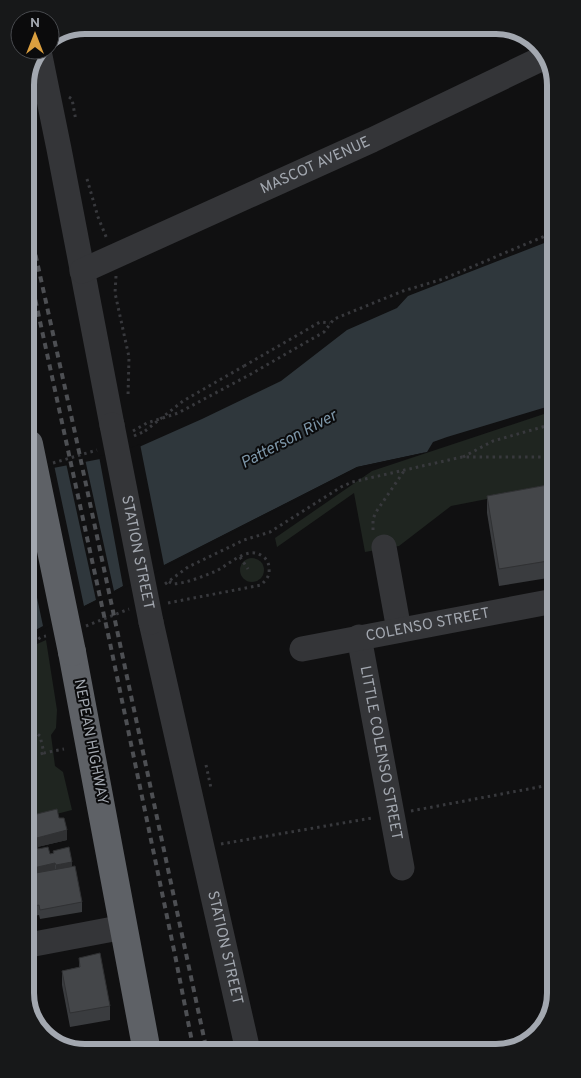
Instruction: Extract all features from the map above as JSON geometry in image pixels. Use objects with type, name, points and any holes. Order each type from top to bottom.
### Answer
[{"type":"highway","name":"NEPEAN HIGHWAY","points":[[34,447],[146,1044]]},
{"type":"street","name":"MASCOT AVENUE","points":[[82,271],[363,144],[540,59]]},
{"type":"street","name":"STATION STREET","points":[[41,60],[82,271],[124,432],[151,610],[246,1044]]},
{"type":"street","points":[[384,548],[399,630]]},
{"type":"street","name":"COLENSO STREET","points":[[302,649],[547,602]]},
{"type":"street","name":"LITTLE COLENSO STREET","points":[[359,637],[402,868]]},
{"type":"street","points":[[34,943],[124,927]]},
{"type":"path","points":[[124,432],[178,413],[251,374],[324,332],[334,319],[403,291],[443,279],[547,235]]},
{"type":"path","points":[[124,432],[145,431],[183,401],[320,322],[330,323]]},
{"type":"path","points":[[462,457],[493,441],[547,426]]},
{"type":"path","points":[[34,447],[64,460],[101,448]]},
{"type":"path","points":[[163,586],[179,572],[244,540],[270,532],[352,482],[462,457],[547,458]]},
{"type":"path","points":[[384,548],[373,531],[373,519],[379,506],[405,470]]},
{"type":"path","points":[[84,627],[261,585],[269,576],[268,563],[258,553],[251,552],[215,571],[183,583],[173,584],[168,581]]},
{"type":"path","points":[[240,557],[248,569]]},
{"type":"path","points":[[34,642],[41,637],[49,635]]},
{"type":"path","points":[[34,731],[40,736],[44,753]]},
{"type":"path","points":[[34,756],[64,749]]},
{"type":"shaded area","points":[[547,413],[547,487],[451,506],[399,546],[365,552],[354,493],[277,547],[275,538],[372,471]]},
{"type":"shaded area","points":[[252,558],[261,561],[264,570],[261,579],[252,582],[243,579],[240,570],[243,561]]},
{"type":"shaded area","points":[[46,640],[57,710],[56,728],[51,735],[55,766],[63,772],[72,810],[34,820],[34,646]]},
{"type":"water","name":"Patterson River","points":[[547,242],[547,407],[433,442],[427,452],[357,467],[34,632],[34,472],[121,455],[202,419],[281,381],[347,330],[397,308],[408,296]]},
{"type":"pier","points":[[140,444],[164,565],[357,467],[427,452],[401,460],[357,469],[34,634],[34,631],[43,626],[34,583],[34,469],[54,465],[84,606],[96,600],[66,463],[85,459],[114,591],[123,586],[99,456],[120,452]]},
{"type":"building","points":[[547,485],[547,561],[499,569],[487,496]]},
{"type":"building","points":[[57,809],[59,818],[64,818],[67,830],[34,839],[34,815]]},
{"type":"building","points":[[37,844],[38,849],[48,847],[50,854],[54,853],[53,851],[69,847],[72,862],[56,865],[55,863],[34,868],[34,845]]},
{"type":"building","points":[[75,866],[82,902],[40,910],[39,905],[34,906],[34,873]]},
{"type":"building","points":[[100,953],[110,1006],[70,1013],[62,971],[80,967],[79,958]]},
{"type":"railway","points":[[34,248],[205,1044]]},
{"type":"railway","points":[[34,294],[110,643],[192,1044]]}]
